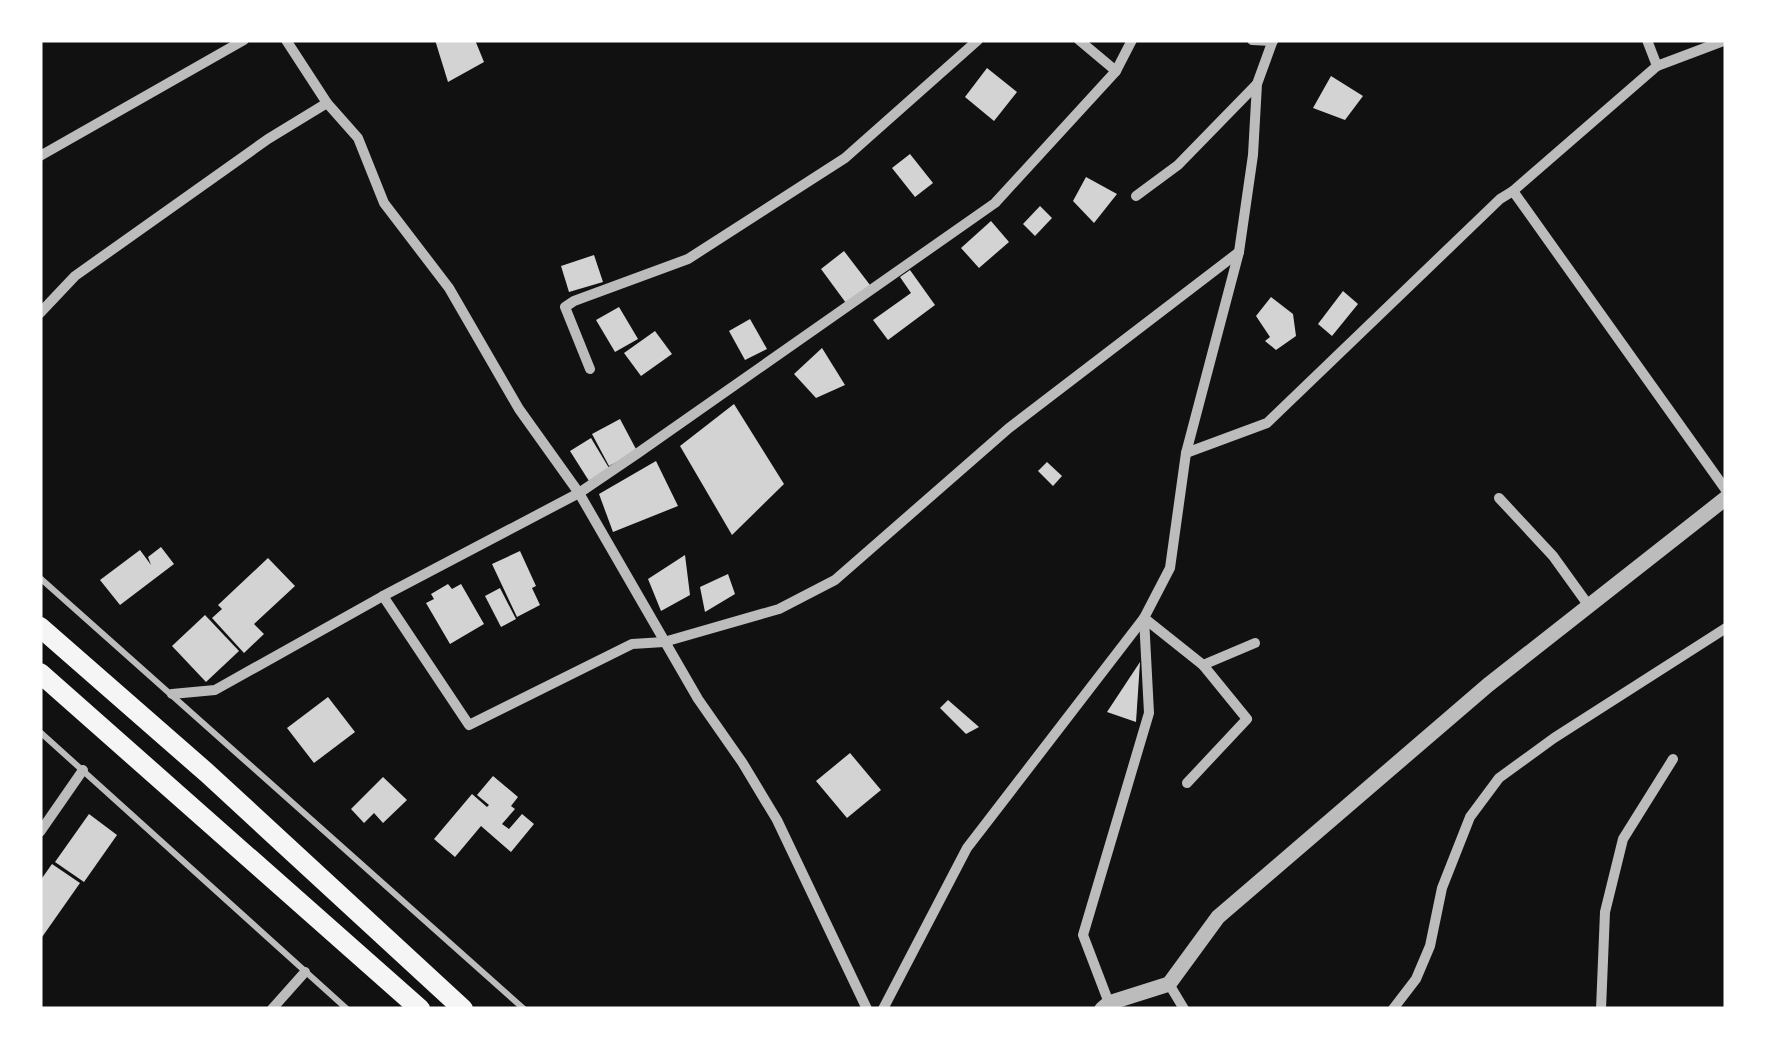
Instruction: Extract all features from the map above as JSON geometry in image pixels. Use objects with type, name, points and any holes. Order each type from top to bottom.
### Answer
[{"type":"highway","points":[[40,627],[208,773],[464,1009]]},
{"type":"highway","points":[[40,674],[420,1009]]},
{"type":"street","points":[[40,156],[244,40]]},
{"type":"street","points":[[286,40],[326,103],[358,138],[384,203],[448,288],[519,409],[580,493],[664,642],[777,820],[868,1009]]},
{"type":"street","points":[[590,370],[566,307],[688,259],[845,158],[978,40]]},
{"type":"street","points":[[1079,40],[1116,72]]},
{"type":"street","points":[[172,694],[216,690],[383,596],[580,493],[995,203],[1116,72],[1132,40]]},
{"type":"street","points":[[883,1009],[967,848],[1144,618],[1170,568],[1186,453],[1239,252],[1253,155],[1257,84],[1273,40],[1252,40]]},
{"type":"street","points":[[1647,40],[1657,66]]},
{"type":"street","points":[[1186,453],[1267,422],[1500,198],[1513,191],[1657,66],[1726,40]]},
{"type":"street","points":[[1136,196],[1178,165],[1257,84]]},
{"type":"street","points":[[40,313],[75,276],[268,139],[326,103]]},
{"type":"street","points":[[1513,191],[1726,490]]},
{"type":"street","points":[[383,596],[469,725],[632,644],[664,642],[779,609],[835,580],[1009,428],[1239,252]]},
{"type":"street","points":[[1498,498],[1553,556],[1589,606]]},
{"type":"street","points":[[1144,618],[1149,714],[1084,935],[1106,1006],[1169,984],[1218,917],[1488,685],[1726,498]]},
{"type":"street","points":[[1144,618],[1203,666],[1247,718],[1187,783]]},
{"type":"street","points":[[1393,1009],[1416,978],[1430,946],[1442,888],[1470,817],[1499,778],[1567,729],[1726,628]]},
{"type":"street","points":[[1203,666],[1255,643]]},
{"type":"street","points":[[1601,1009],[1605,912],[1622,839],[1673,759]]},
{"type":"street","points":[[40,832],[83,770]]},
{"type":"street","points":[[272,1009],[305,972]]},
{"type":"street","points":[[1169,984],[1184,1009]]},
{"type":"lane","points":[[40,578],[524,1009]]},
{"type":"lane","points":[[40,732],[347,1009]]},
{"type":"building","points":[[435,40],[475,40],[484,62],[448,82]]},
{"type":"building","points":[[987,68],[1017,92],[994,121],[965,97]]},
{"type":"building","points":[[1331,76],[1363,96],[1345,120],[1313,108]]},
{"type":"building","points":[[910,154],[933,183],[915,197],[892,168]]},
{"type":"building","points":[[1086,177],[1117,194],[1094,223],[1073,201]]},
{"type":"building","points":[[1040,206],[1052,218],[1035,236],[1023,224]]},
{"type":"building","points":[[991,221],[1009,242],[979,268],[961,248]]},
{"type":"building","points":[[844,251],[870,285],[846,303],[821,269]]},
{"type":"building","points":[[594,255],[603,282],[569,292],[561,266]]},
{"type":"building","points":[[910,270],[935,305],[888,340],[873,320],[911,293],[900,277]]},
{"type":"building","points":[[1343,291],[1358,304],[1332,336],[1318,324]]},
{"type":"building","points":[[1271,297],[1293,314],[1296,336],[1276,350],[1265,341],[1270,337],[1256,316]]},
{"type":"building","points":[[619,307],[638,339],[615,352],[596,320]]},
{"type":"building","points":[[750,319],[767,349],[745,360],[729,331]]},
{"type":"building","points":[[655,331],[672,354],[641,376],[624,353]]},
{"type":"building","points":[[822,348],[845,385],[816,398],[794,374]]},
{"type":"building","points":[[734,404],[784,484],[732,535],[680,446]]},
{"type":"building","points":[[620,419],[637,451],[609,466],[592,434]]},
{"type":"building","points":[[591,438],[609,468],[589,481],[570,451]]},
{"type":"building","points":[[656,461],[678,506],[613,532],[599,494]]},
{"type":"building","points":[[1047,462],[1062,476],[1053,486],[1038,471]]},
{"type":"building","points":[[161,547],[174,564],[120,605],[100,580],[140,550],[151,565],[148,557]]},
{"type":"building","points":[[520,551],[540,605],[517,617],[492,564]]},
{"type":"building","points":[[685,555],[690,595],[661,611],[648,579]]},
{"type":"building","points":[[268,558],[295,586],[254,624],[264,634],[244,653],[212,618],[222,609],[218,605]]},
{"type":"building","points":[[728,574],[735,594],[705,612],[700,587]]},
{"type":"building","points":[[448,584],[452,589],[461,584],[484,624],[450,644],[426,603],[434,599],[431,594]]},
{"type":"building","points":[[500,588],[516,619],[501,627],[485,596]]},
{"type":"building","points":[[205,615],[239,651],[206,682],[172,646]]},
{"type":"building","points":[[1140,662],[1136,722],[1107,712]]},
{"type":"building","points":[[328,697],[355,732],[314,763],[287,728]]},
{"type":"building","points":[[948,700],[979,727],[966,734],[940,708]]},
{"type":"building","points":[[850,753],[881,790],[847,818],[816,781]]},
{"type":"building","points":[[493,776],[518,797],[511,806],[515,809],[502,824],[509,829],[522,814],[534,824],[511,852],[481,826],[455,857],[434,839],[472,794],[489,805],[477,795]]},
{"type":"building","points":[[383,777],[407,800],[383,823],[374,813],[364,823],[351,809]]},
{"type":"building","points":[[89,814],[117,835],[84,882],[55,862]]},
{"type":"building","points":[[52,864],[80,883],[40,940],[40,881]]}]
